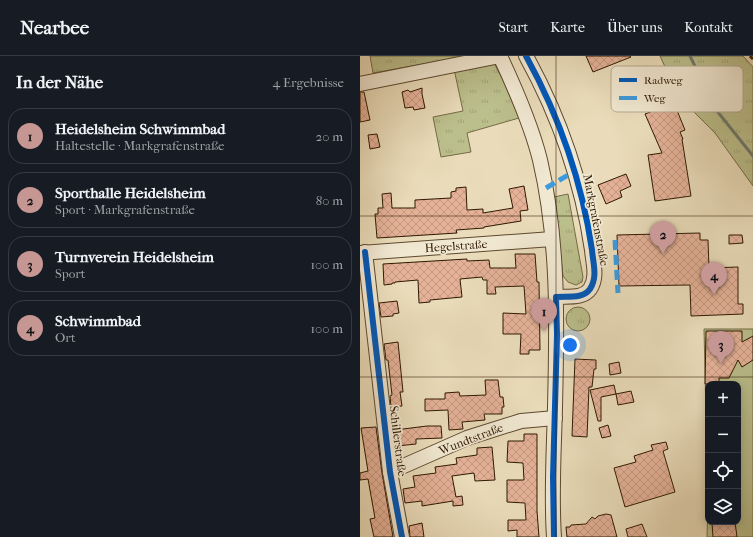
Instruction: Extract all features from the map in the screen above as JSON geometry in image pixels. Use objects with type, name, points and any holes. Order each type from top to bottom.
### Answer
[{"type":"street","points":[[360,84],[500,56],[523,106],[546,188],[552,239],[556,296],[553,477],[554,537]]},
{"type":"street","name":"Markgrafenstraße","points":[[526,56],[547,98],[563,136],[575,171],[588,227],[595,274],[594,281],[586,293],[579,296],[556,296]]},
{"type":"street","name":"Hegelstraße","points":[[363,253],[552,239]]},
{"type":"street","name":"Schillerstraße","points":[[363,253],[390,472],[402,537]]},
{"type":"street","name":"Wundtstraße","points":[[390,472],[468,438],[521,421],[555,418]]},
{"type":"green space","points":[[370,56],[467,56],[373,73]]},
{"type":"green space","points":[[660,56],[743,56],[753,67],[753,186],[715,133],[694,112],[743,112],[743,66],[665,66]]},
{"type":"green space","points":[[493,61],[504,82],[519,118],[467,133],[471,152],[441,157],[433,117],[463,111],[454,69]]},
{"type":"green space","points":[[568,194],[583,277],[582,282],[576,285],[568,282],[563,276],[554,197]]},
{"type":"green space","points":[[578,307],[587,310],[590,319],[587,328],[578,331],[569,328],[566,319],[569,310]]},
{"type":"green space","points":[[704,329],[753,329],[753,537],[707,537],[707,525],[741,525],[741,381],[705,381]]},
{"type":"building","points":[[586,56],[630,56],[631,57],[593,72]]},
{"type":"building","points":[[422,88],[425,108],[414,110],[413,107],[405,108],[402,92],[408,90],[410,92]]},
{"type":"building","points":[[360,92],[364,92],[370,120],[360,122]]},
{"type":"building","points":[[650,112],[678,112],[685,130],[680,132],[683,139],[691,196],[655,201],[648,155],[662,153],[645,114]]},
{"type":"building","points":[[377,134],[380,147],[370,149],[368,135]]},
{"type":"building","points":[[626,174],[631,186],[620,191],[622,197],[606,204],[598,185]]},
{"type":"building","points":[[524,186],[528,210],[520,211],[521,221],[484,228],[456,230],[457,233],[377,238],[375,214],[378,214],[378,208],[383,208],[382,194],[391,193],[392,208],[415,208],[415,200],[451,198],[451,192],[456,191],[456,188],[466,187],[467,210],[483,209],[483,213],[513,208],[509,189]]},
{"type":"building","points":[[700,233],[700,240],[708,240],[709,268],[738,267],[738,304],[743,304],[743,314],[691,316],[690,285],[619,286],[617,235]]},
{"type":"building","points":[[729,235],[742,235],[743,243],[729,244]]},
{"type":"building","points":[[515,254],[535,254],[537,282],[539,282],[540,350],[529,350],[529,354],[520,354],[521,334],[503,334],[503,313],[526,314],[524,286],[495,287],[496,294],[487,294],[487,280],[483,280],[482,277],[460,279],[462,297],[430,300],[430,302],[419,303],[418,280],[395,282],[384,285],[383,264],[467,259],[467,261],[489,260],[490,268],[516,268]]},
{"type":"building","points":[[397,301],[399,313],[393,314],[393,316],[381,317],[379,303]]},
{"type":"building","points":[[706,331],[742,331],[742,342],[753,336],[753,360],[742,367],[738,360],[729,378],[719,378],[719,381],[705,381]]},
{"type":"building","points":[[398,342],[403,392],[400,392],[402,406],[391,407],[390,396],[392,395],[388,360],[386,360],[384,344]]},
{"type":"building","points":[[575,359],[596,360],[596,369],[594,369],[592,387],[589,387],[587,437],[572,436]]},
{"type":"building","points":[[619,362],[621,373],[610,375],[609,364]]},
{"type":"building","points":[[485,380],[498,380],[500,397],[503,397],[504,407],[502,407],[502,414],[484,414],[485,420],[462,422],[463,429],[449,430],[448,410],[425,411],[425,399],[445,399],[445,393],[459,392],[460,396],[486,395]]},
{"type":"building","points":[[614,385],[616,394],[601,397],[601,421],[598,421],[590,390]]},
{"type":"building","points":[[631,391],[634,402],[618,405],[616,394]]},
{"type":"building","points":[[608,425],[611,436],[602,438],[599,428]]},
{"type":"building","points":[[427,426],[441,426],[442,438],[416,439],[416,444],[397,446],[395,430]]},
{"type":"building","points":[[376,427],[393,537],[374,537],[370,519],[375,518],[368,479],[360,480],[360,473],[368,471],[361,428]]},
{"type":"building","points":[[524,434],[537,434],[537,511],[539,537],[517,537],[517,530],[508,531],[508,520],[526,520],[525,503],[507,502],[507,480],[524,480],[523,463],[507,462],[508,441],[524,441]]},
{"type":"building","points":[[666,442],[668,449],[663,451],[675,492],[625,507],[614,468],[636,462],[634,456],[653,450],[651,445]]},
{"type":"building","points":[[492,447],[495,480],[475,481],[474,473],[452,476],[456,497],[462,496],[463,505],[453,506],[453,501],[422,506],[422,501],[405,503],[403,489],[415,487],[413,476],[436,473],[435,467],[457,464],[456,458],[477,455],[477,448]]},
{"type":"building","points":[[606,514],[611,515],[617,537],[567,537],[566,527],[570,527],[571,525],[586,524],[592,517],[595,519],[598,516]]},
{"type":"building","points":[[422,523],[424,537],[410,537],[409,526]]},
{"type":"building","points":[[642,524],[647,537],[628,537],[626,529]]},
{"type":"building","points":[[712,525],[735,525],[737,537],[713,537]]},
{"type":"waterway","points":[[690,56],[695,66]]},
{"type":"waterway","points":[[718,112],[753,156]]},
{"type":"railway","points":[[750,56],[753,59]]},
{"type":"marked path","points":[[546,188],[575,171]]},
{"type":"marked path","points":[[615,240],[618,293]]},
{"type":"cycle path","points":[[526,56],[549,102],[568,150],[588,225],[594,270],[594,280],[587,292],[579,296],[556,297],[557,335],[553,477],[554,537]]},
{"type":"cycle path","points":[[365,252],[390,472],[402,537]]},
{"type":"place","name":"Sporthalle Heidelsheim","points":[[663,254]]},
{"type":"place","name":"Schwimmbad","points":[[714,295]]},
{"type":"place","name":"Heidelsheim Schwimmbad","points":[[544,331]]},
{"type":"place","name":"Turnverein Heidelsheim","points":[[721,364]]}]
